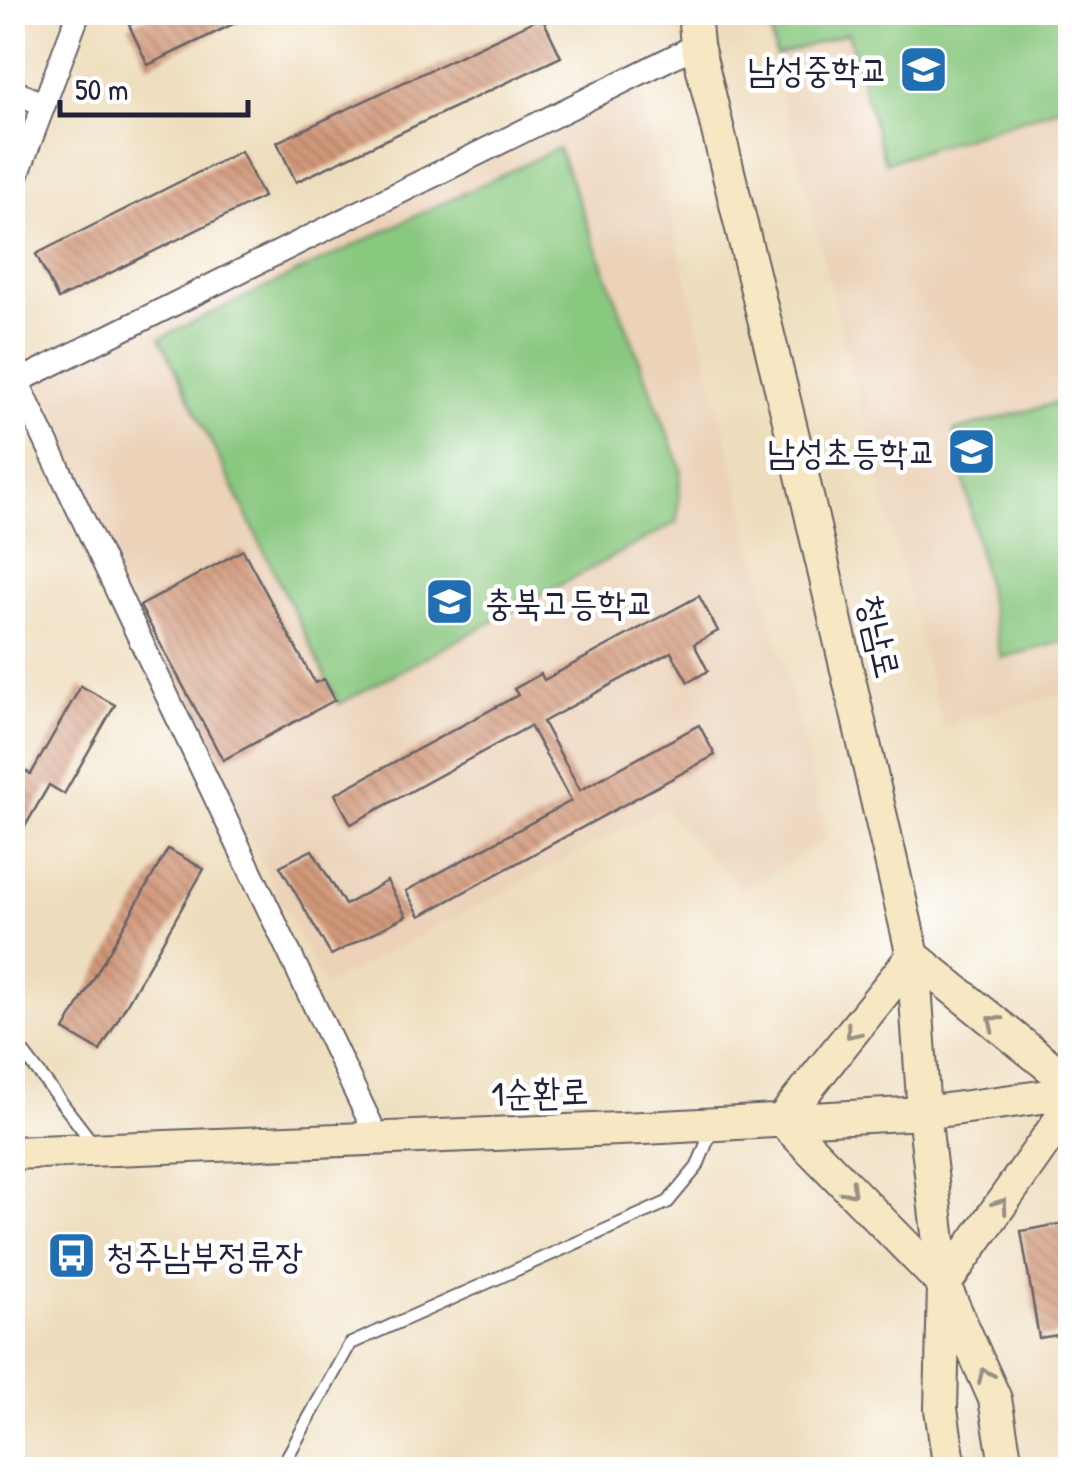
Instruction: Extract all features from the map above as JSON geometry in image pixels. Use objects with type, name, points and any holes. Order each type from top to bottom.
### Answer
[{"type":"main road","name":"청남로","points":[[696,29],[913,956],[924,1113],[944,1285],[941,1408],[950,1470]]},
{"type":"main road","points":[[1070,1083],[913,956],[782,1120],[944,1285],[1070,1106]]},
{"type":"main road","name":"1순환로","points":[[12,1153],[924,1113],[1070,1093]]},
{"type":"main road","name":"청남로","points":[[944,1285],[995,1399],[1007,1470]]},
{"type":"street","points":[[12,189],[79,12]]},
{"type":"street","points":[[14,370],[27,377],[696,29]]},
{"type":"street","points":[[12,90],[44,105]]},
{"type":"street","points":[[14,370],[378,1139]]},
{"type":"lane","points":[[12,1038],[98,1150]]},
{"type":"lane","points":[[280,1470],[350,1344],[668,1202],[697,1167],[714,1124]]},
{"type":"shaded area","name":"남성초등학교","points":[[761,13],[1070,13],[1070,692],[942,727]]},
{"type":"shaded area","name":"충북고등학교","points":[[638,85],[827,838],[742,891],[664,808],[324,986],[28,397],[32,384]]},
{"type":"green space","name":"남성중학교","points":[[767,13],[1070,13],[1070,104],[885,163],[848,33],[776,56]]},
{"type":"green space","points":[[558,148],[681,468],[677,522],[339,704],[160,338]]},
{"type":"green space","points":[[1070,399],[1070,640],[1001,658],[954,431]]},
{"type":"building","points":[[156,12],[258,12],[148,65],[129,25]]},
{"type":"building","points":[[542,17],[561,57],[296,182],[277,142]]},
{"type":"building","points":[[241,151],[263,197],[58,299],[36,254]]},
{"type":"building","points":[[243,550],[315,683],[324,679],[335,700],[223,760],[140,606]]},
{"type":"building","points":[[699,596],[718,631],[694,644],[708,671],[688,682],[671,652],[543,722],[580,790],[699,725],[715,755],[420,916],[406,891],[571,801],[530,726],[351,824],[335,794],[518,695],[514,689],[541,674],[544,680]]},
{"type":"building","points":[[81,686],[115,705],[64,794],[49,785],[12,849],[12,769],[15,765],[31,774]]},
{"type":"building","points":[[168,849],[204,869],[100,1051],[64,1030]]},
{"type":"building","points":[[312,850],[345,905],[387,881],[406,916],[331,955],[280,866]]},
{"type":"building","points":[[1070,1222],[1070,1333],[1039,1338],[1021,1231]]},
{"type":"place","name":"남성중학교","points":[[923,69]]},
{"type":"place","name":"남성초등학교","points":[[971,451]]},
{"type":"place","name":"충북고등학교","points":[[450,602]]},
{"type":"place","name":"청주남부정류장","points":[[71,1255]]}]
